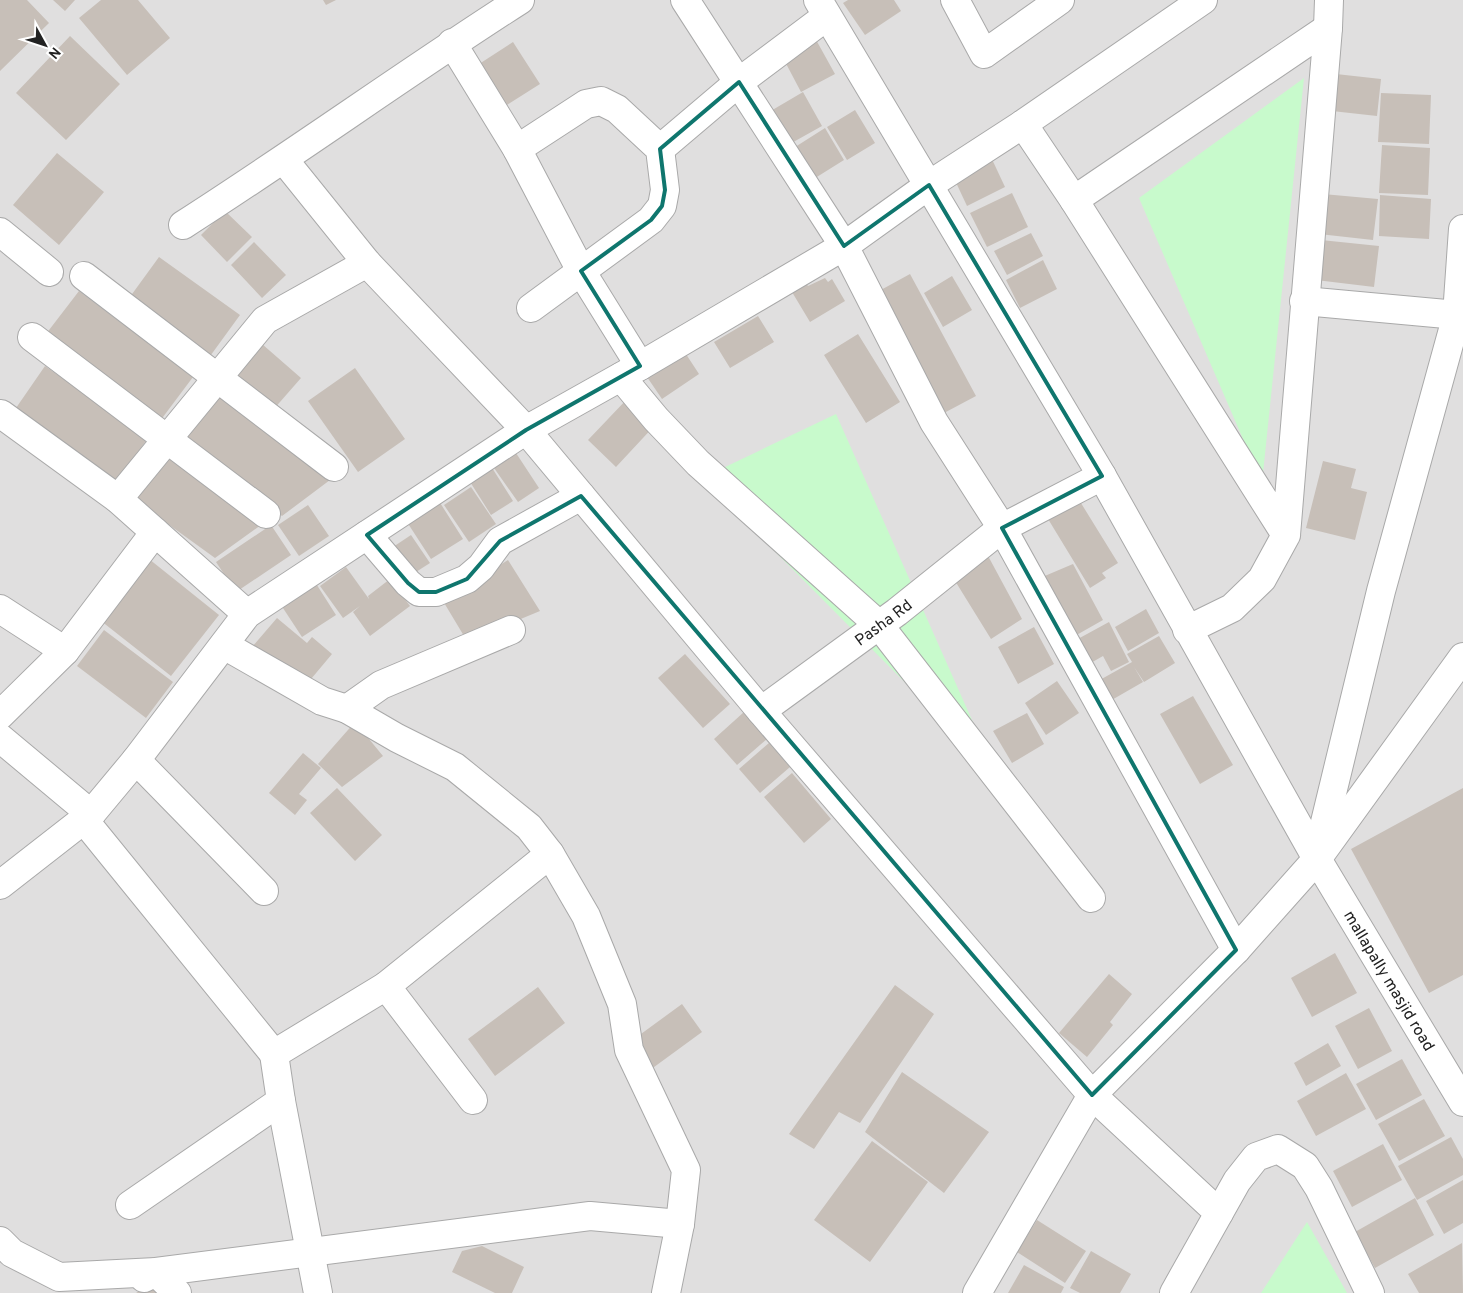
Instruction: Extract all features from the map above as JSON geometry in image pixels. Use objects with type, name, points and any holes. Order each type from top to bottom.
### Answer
[{"type":"street","points":[[183,225],[284,160],[452,43],[520,0]]},
{"type":"street","points":[[685,0],[844,246],[934,422],[1002,528],[1236,950]]},
{"type":"street","points":[[955,0],[984,54],[1060,0]]},
{"type":"street","points":[[0,885],[87,817],[136,760],[247,614],[526,430],[631,372],[844,246],[929,185],[1023,124],[1203,0]]},
{"type":"street","points":[[1187,630],[1232,608],[1262,580],[1286,535],[1328,28],[1328,0]]},
{"type":"street","points":[[660,148],[823,8]]},
{"type":"street","name":"mallapally masjid road","points":[[823,8],[1102,476],[1317,858],[1463,1102]]},
{"type":"street","points":[[1074,200],[1328,28]]},
{"type":"street","points":[[452,43],[517,149],[656,419],[698,463],[879,625],[1091,898]]},
{"type":"street","points":[[517,149],[586,104],[601,101],[617,109],[660,148],[665,190],[662,206],[651,220],[531,308]]},
{"type":"street","points":[[1023,124],[1074,200],[1286,535]]},
{"type":"street","points":[[284,160],[367,263],[526,430],[762,711],[1092,1095],[1219,1213]]},
{"type":"street","points":[[0,232],[49,272]]},
{"type":"street","points":[[1317,858],[1381,591],[1457,315],[1463,236]]},
{"type":"street","points":[[118,499],[265,320],[367,263]]},
{"type":"street","points":[[84,276],[334,467]]},
{"type":"street","points":[[1304,301],[1457,315]]},
{"type":"street","points":[[32,337],[266,514]]},
{"type":"street","points":[[1,414],[118,499],[247,614]]},
{"type":"street","name":"Pasha Rd","points":[[762,711],[879,625],[1002,528],[1102,476]]},
{"type":"street","points":[[367,535],[408,584],[419,592],[436,592],[467,580],[481,567],[500,541],[581,496]]},
{"type":"street","points":[[0,715],[65,651],[156,532]]},
{"type":"street","points":[[0,608],[65,651]]},
{"type":"street","points":[[347,709],[381,685],[511,630]]},
{"type":"street","points":[[224,645],[322,702],[347,709],[397,738],[454,767],[528,827],[550,854],[586,916],[622,1004],[629,1050],[686,1170],[680,1224],[666,1293]]},
{"type":"street","points":[[977,1293],[1092,1095],[1236,950],[1317,858],[1463,656]]},
{"type":"street","points":[[0,738],[87,817],[274,1054],[281,1101],[318,1293]]},
{"type":"street","points":[[136,760],[264,891]]},
{"type":"street","points":[[274,1054],[386,986],[550,854]]},
{"type":"street","points":[[386,986],[473,1100]]},
{"type":"street","points":[[130,1205],[281,1101]]},
{"type":"street","points":[[1174,1293],[1237,1181],[1256,1156],[1278,1149],[1305,1166],[1320,1188],[1370,1293]]},
{"type":"street","points":[[0,1241],[12,1253],[59,1277],[156,1272],[590,1216],[680,1224]]},
{"type":"street","points":[[116,1293],[156,1272]]},
{"type":"street","points":[[156,1272],[177,1293]]},
{"type":"highlighted area","points":[[739,82],[844,246],[929,185],[1102,476],[1002,528],[1236,950],[1092,1095],[581,496],[500,541],[467,579],[436,592],[419,592],[408,583],[367,535],[526,430],[640,366],[581,271],[651,220],[662,206],[665,190],[660,149]]},
{"type":"shaded area","points":[[0,0],[1463,0],[1463,1293],[0,1293]]},
{"type":"green space","points":[[1304,78],[1262,483],[1139,198]]},
{"type":"green space","points":[[836,414],[996,774],[702,478]]},
{"type":"green space","points":[[1307,1222],[1347,1293],[1261,1293]]},
{"type":"building","points":[[0,0],[27,0],[49,23],[0,71]]},
{"type":"building","points":[[53,0],[75,0],[65,11]]},
{"type":"building","points":[[101,0],[138,0],[170,38],[127,75],[79,18]]},
{"type":"building","points":[[323,0],[336,0],[326,5]]},
{"type":"building","points":[[848,0],[894,0],[901,11],[865,35],[843,3]]},
{"type":"building","points":[[70,36],[120,84],[66,140],[16,93]]},
{"type":"building","points":[[815,38],[835,74],[801,92],[782,56]]},
{"type":"building","points":[[513,42],[540,84],[502,108],[476,66]]},
{"type":"building","points":[[1327,73],[1381,79],[1377,116],[1323,110]]},
{"type":"building","points":[[803,92],[822,126],[788,145],[769,112]]},
{"type":"building","points":[[1381,93],[1431,95],[1429,144],[1378,142]]},
{"type":"building","points":[[855,110],[875,143],[847,160],[827,127]]},
{"type":"building","points":[[825,128],[844,160],[812,180],[792,149]]},
{"type":"building","points":[[1382,145],[1430,148],[1428,195],[1379,193]]},
{"type":"building","points":[[57,153],[104,192],[59,245],[13,205]]},
{"type":"building","points":[[990,155],[1005,187],[967,206],[952,174]]},
{"type":"building","points":[[1012,193],[1028,227],[987,247],[970,213]]},
{"type":"building","points":[[1323,194],[1378,199],[1373,240],[1319,234]]},
{"type":"building","points":[[1380,195],[1431,199],[1429,239],[1379,236]]},
{"type":"building","points":[[225,211],[252,237],[227,262],[201,235]]},
{"type":"building","points":[[1031,233],[1043,256],[1007,275],[994,251]]},
{"type":"building","points":[[1321,240],[1379,246],[1374,287],[1316,280]]},
{"type":"building","points":[[254,242],[286,275],[262,298],[231,265]]},
{"type":"building","points":[[159,257],[240,315],[208,359],[127,301]]},
{"type":"building","points":[[1043,260],[1057,289],[1020,308],[1006,280]]},
{"type":"building","points":[[910,274],[976,396],[944,413],[879,291]]},
{"type":"building","points":[[952,276],[972,310],[943,327],[924,293]]},
{"type":"building","points":[[825,278],[828,282],[832,279],[845,301],[810,322],[792,292],[806,283],[808,286]]},
{"type":"building","points":[[79,291],[193,377],[160,421],[46,334]]},
{"type":"building","points":[[758,316],[774,342],[730,368],[714,342]]},
{"type":"building","points":[[858,334],[900,402],[866,423],[824,355]]},
{"type":"building","points":[[262,344],[301,378],[273,410],[234,376]]},
{"type":"building","points":[[682,348],[699,374],[662,399],[645,374]]},
{"type":"building","points":[[45,366],[148,438],[118,481],[16,408]]},
{"type":"building","points":[[355,368],[405,439],[358,472],[308,401]]},
{"type":"building","points":[[217,393],[330,480],[282,516],[180,439]]},
{"type":"building","points":[[628,398],[656,424],[616,467],[588,440]]},
{"type":"building","points":[[167,453],[261,525],[215,558],[132,498]]},
{"type":"building","points":[[516,453],[539,488],[518,502],[494,468]]},
{"type":"building","points":[[1323,461],[1356,469],[1351,488],[1367,492],[1355,540],[1306,528]]},
{"type":"building","points":[[489,463],[513,501],[491,515],[467,477]]},
{"type":"building","points":[[471,487],[496,524],[469,542],[444,505]]},
{"type":"building","points":[[1076,495],[1118,563],[1102,573],[1106,578],[1090,588],[1045,514]]},
{"type":"building","points":[[437,498],[463,539],[431,559],[405,519]]},
{"type":"building","points":[[308,505],[329,536],[299,556],[278,525]]},
{"type":"building","points":[[271,525],[291,555],[236,592],[216,562]]},
{"type":"building","points":[[411,535],[430,563],[405,579],[387,551]]},
{"type":"building","points":[[987,554],[1022,619],[991,639],[952,576]]},
{"type":"building","points":[[144,555],[219,615],[171,676],[96,617]]},
{"type":"building","points":[[508,560],[540,611],[467,641],[443,601]]},
{"type":"building","points":[[1073,564],[1103,620],[1073,637],[1040,578]]},
{"type":"building","points":[[346,567],[369,599],[368,596],[390,579],[410,606],[370,636],[353,612],[360,606],[343,618],[320,586]]},
{"type":"building","points":[[315,582],[336,615],[302,637],[281,605]]},
{"type":"building","points":[[1146,609],[1159,633],[1128,651],[1115,627]]},
{"type":"building","points":[[277,618],[307,643],[312,637],[332,654],[306,685],[252,647]]},
{"type":"building","points":[[1109,622],[1129,662],[1111,671],[1103,656],[1089,664],[1076,640]]},
{"type":"building","points":[[1034,627],[1054,664],[1018,684],[998,647]]},
{"type":"building","points":[[104,630],[173,682],[146,718],[77,666]]},
{"type":"building","points":[[1159,636],[1175,663],[1144,682],[1134,667],[1143,682],[1110,701],[1098,681],[1132,662],[1127,654]]},
{"type":"building","points":[[685,654],[730,704],[703,728],[658,678]]},
{"type":"building","points":[[1057,681],[1079,713],[1046,735],[1025,703]]},
{"type":"building","points":[[1193,696],[1233,765],[1200,784],[1160,714]]},
{"type":"building","points":[[744,712],[767,739],[737,765],[714,739]]},
{"type":"building","points":[[1027,713],[1044,744],[1012,763],[993,731]]},
{"type":"building","points":[[355,722],[383,756],[342,787],[318,764]]},
{"type":"building","points":[[769,743],[790,767],[760,793],[739,769]]},
{"type":"building","points":[[303,753],[321,768],[299,794],[307,800],[295,815],[269,793]]},
{"type":"building","points":[[792,773],[831,819],[804,843],[764,797]]},
{"type":"building","points":[[337,788],[382,835],[355,861],[310,813]]},
{"type":"building","points":[[1463,788],[1463,975],[1429,993],[1351,849]]},
{"type":"building","points":[[1335,953],[1357,993],[1312,1017],[1291,978]]},
{"type":"building","points":[[1109,974],[1132,994],[1110,1022],[1113,1025],[1087,1057],[1059,1033]]},
{"type":"building","points":[[895,985],[934,1014],[860,1123],[839,1112],[814,1149],[789,1134]]},
{"type":"building","points":[[538,987],[565,1023],[495,1076],[468,1039]]},
{"type":"building","points":[[682,1004],[702,1032],[650,1070],[630,1042]]},
{"type":"building","points":[[1369,1008],[1392,1051],[1358,1069],[1335,1026]]},
{"type":"building","points":[[1328,1043],[1341,1066],[1306,1086],[1294,1063]]},
{"type":"building","points":[[1402,1059],[1422,1095],[1376,1120],[1356,1084]]},
{"type":"building","points":[[902,1072],[989,1132],[944,1193],[865,1132]]},
{"type":"building","points":[[1346,1073],[1366,1109],[1316,1136],[1297,1101]]},
{"type":"building","points":[[1424,1099],[1445,1136],[1399,1161],[1378,1124]]},
{"type":"building","points":[[1451,1137],[1463,1159],[1463,1175],[1417,1200],[1398,1166]]},
{"type":"building","points":[[872,1141],[928,1182],[870,1262],[814,1220]]},
{"type":"building","points":[[1383,1144],[1402,1180],[1352,1207],[1333,1171]]},
{"type":"building","points":[[1463,1180],[1463,1223],[1444,1234],[1426,1201]]},
{"type":"building","points":[[1415,1198],[1434,1235],[1375,1268],[1355,1232]]},
{"type":"building","points":[[1037,1220],[1086,1251],[1065,1283],[1017,1252]]},
{"type":"building","points":[[1462,1243],[1463,1293],[1419,1293],[1408,1274]]},
{"type":"building","points":[[482,1246],[524,1267],[512,1293],[495,1293],[452,1272],[462,1251]]},
{"type":"building","points":[[1091,1251],[1131,1274],[1120,1293],[1080,1293],[1070,1288]]},
{"type":"building","points":[[1024,1265],[1064,1287],[1061,1293],[1008,1293]]},
{"type":"building","points":[[156,1281],[164,1293],[136,1293]]}]
